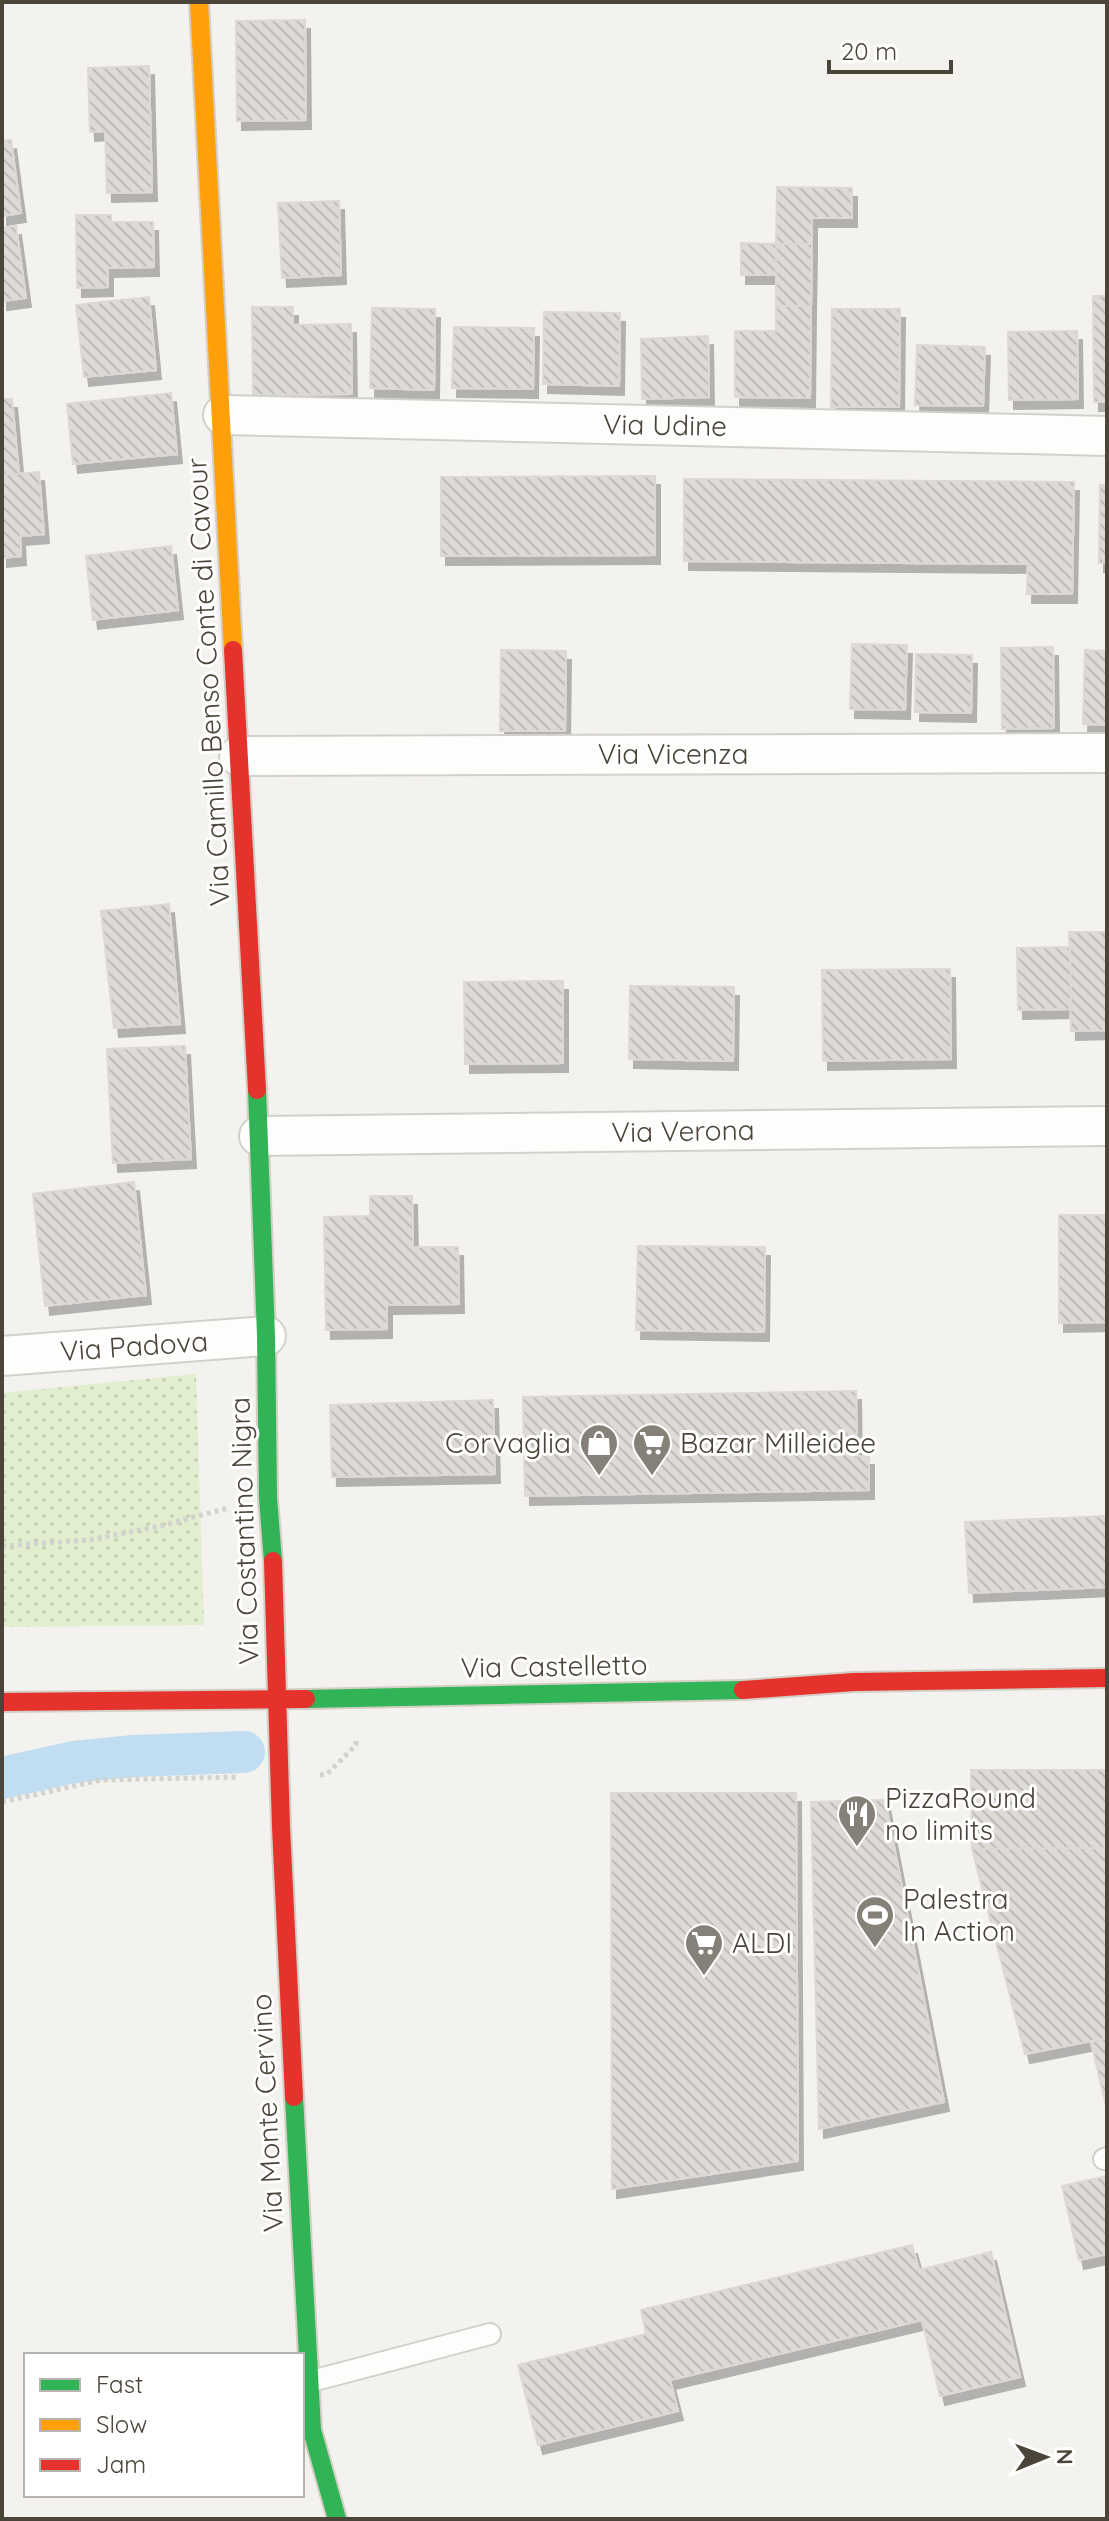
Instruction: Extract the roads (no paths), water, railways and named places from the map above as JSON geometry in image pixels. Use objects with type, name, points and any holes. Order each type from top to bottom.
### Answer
[{"type":"street","name":"Via Camillo Benso Conte di Cavour","points":[[199,2],[259,1136],[266,1348]]},
{"type":"street","name":"Via Udine","points":[[223,415],[1107,436]]},
{"type":"street","name":"Via Vicenza","points":[[239,756],[1107,753]]},
{"type":"street","name":"Via Verona","points":[[259,1136],[1107,1126]]},
{"type":"street","name":"Via Padova","points":[[3,1347],[266,1348]]},
{"type":"street","name":"Via Costantino Nigra","points":[[266,1348],[268,1498],[277,1700]]},
{"type":"street","name":"Via Castelletto","points":[[2,1702],[718,1692],[854,1682],[1107,1678]]},
{"type":"street","name":"Via Monte Cervino","points":[[277,1700],[308,2382],[312,2430],[337,2519]]},
{"type":"lane","points":[[308,2382],[490,2334]]},
{"type":"waterway","points":[[2,1778],[74,1762],[134,1756],[244,1752]]},
{"type":"place","name":"Corvaglia","points":[[599,1477]]},
{"type":"place","name":"Bazar Milleidee","points":[[652,1477]]},
{"type":"place","name":"PizzaRound no limits","points":[[857,1848]]},
{"type":"place","name":"Palestra In Action","points":[[875,1949]]},
{"type":"place","name":"ALDI","points":[[704,1977]]}]
